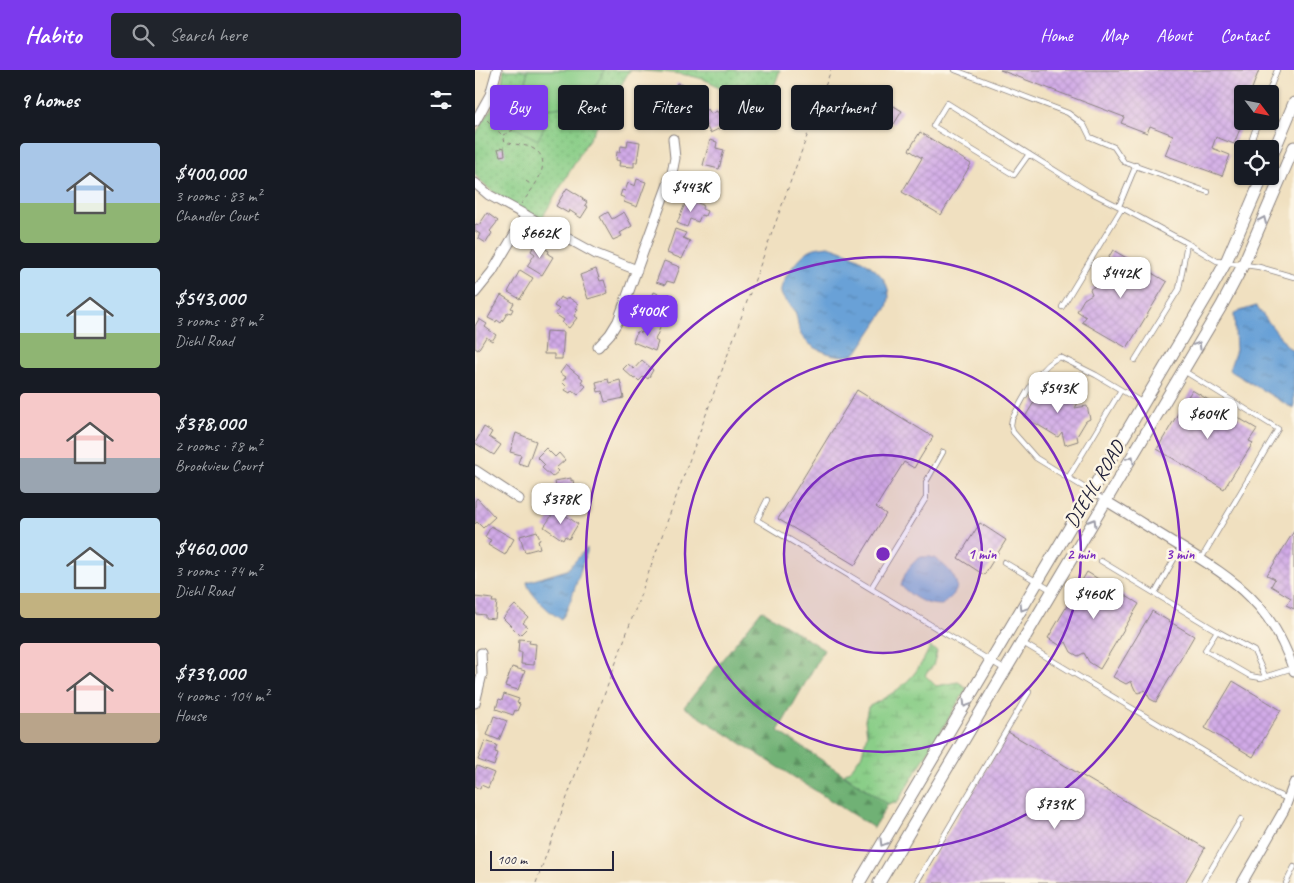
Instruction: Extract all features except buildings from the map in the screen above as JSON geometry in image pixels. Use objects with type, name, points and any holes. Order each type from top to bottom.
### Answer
[{"type":"street","points":[[475,122],[481,114],[493,87],[497,70]]},
{"type":"street","points":[[1278,140],[1294,103]]},
{"type":"street","points":[[597,347],[615,328],[637,270],[672,173],[675,158],[673,139]]},
{"type":"street","name":"DIEHL ROAD","points":[[879,883],[1222,305],[1243,265],[1294,147]]},
{"type":"street","points":[[475,183],[489,195],[596,254],[637,270]]},
{"type":"street","name":"DIEHL ROAD","points":[[859,883],[1145,403],[1226,262],[1259,185]]},
{"type":"street","points":[[475,293],[493,272],[526,215]]},
{"type":"street","points":[[475,470],[519,498]]},
{"type":"street","points":[[1106,501],[1238,584],[1261,608],[1281,639],[1293,669]]},
{"type":"street","points":[[475,703],[482,674],[481,653]]},
{"type":"street","points":[[1242,883],[1270,836],[1289,799],[1294,784]]},
{"type":"lane","points":[[955,70],[1069,113],[1084,125],[1089,137],[1114,147],[1124,162],[1208,192]]},
{"type":"lane","points":[[1271,85],[1277,70]]},
{"type":"lane","points":[[1029,154],[1014,175],[933,126],[947,103],[1029,154],[1088,191],[1121,207],[1217,261],[1259,267],[1294,277]]},
{"type":"lane","points":[[1252,139],[1255,130]]},
{"type":"lane","points":[[1062,307],[1121,207],[1136,165]]},
{"type":"lane","points":[[1135,360],[1179,289],[1187,243]]},
{"type":"lane","points":[[1106,501],[1036,458],[1013,432],[1012,419],[1044,368],[1054,359],[1060,357],[1145,403]]},
{"type":"lane","points":[[1183,370],[1278,429],[1201,559]]},
{"type":"lane","points":[[1068,478],[1121,390]]},
{"type":"lane","points":[[871,588],[926,498],[926,482],[943,452]]},
{"type":"lane","points":[[767,500],[757,520],[1005,670]]},
{"type":"lane","points":[[1155,593],[1181,547]]},
{"type":"lane","points":[[1101,561],[1217,631],[1254,651],[1265,676]]},
{"type":"lane","points":[[1004,562],[1053,591]]},
{"type":"lane","points":[[1217,631],[1205,650],[1250,676],[1261,678],[1293,669]]},
{"type":"lane","points":[[1022,642],[1272,792],[1289,799]]},
{"type":"lane","points":[[916,883],[1029,692]]},
{"type":"lane","points":[[1203,883],[1241,819]]},
{"type":"lane","points":[[1285,883],[1294,867]]},
{"type":"path","points":[[536,883],[831,70]]},
{"type":"path","points":[[481,114],[502,135],[505,142],[531,148],[541,157],[543,170],[517,210]]},
{"type":"path","points":[[502,135],[513,130]]},
{"type":"path","points":[[526,181],[533,186]]},
{"type":"green space","points":[[504,70],[630,70],[621,85],[558,85],[558,130],[594,130],[542,218],[497,195],[475,175],[475,135],[490,111],[490,130],[548,130],[548,85],[501,85]]},
{"type":"green space","points":[[527,70],[604,70],[595,85],[558,85],[558,108],[548,109],[548,85],[526,85]]},
{"type":"green space","points":[[630,70],[780,70],[775,85],[719,85],[719,87],[705,80],[673,73]]},
{"type":"green space","points":[[519,130],[543,130],[538,140]]},
{"type":"green space","points":[[762,610],[824,650],[778,731],[888,804],[874,828],[684,707]]},
{"type":"green space","points":[[930,647],[937,651],[933,666],[925,675],[936,686],[958,682],[967,688],[897,803],[888,804],[844,774],[852,768],[862,754],[867,734],[865,720],[868,707],[897,690],[905,683],[918,668]]},
{"type":"water","points":[[828,246],[862,260],[881,276],[887,286],[889,297],[886,309],[857,352],[852,355],[830,354],[816,348],[805,340],[799,331],[795,312],[784,300],[781,293],[786,276],[806,253],[812,249]]},
{"type":"water","points":[[1256,306],[1288,347],[1294,351],[1294,409],[1229,370],[1236,350],[1234,313]]},
{"type":"water","points":[[587,548],[571,599],[561,619],[541,603],[531,592],[527,582],[567,570]]},
{"type":"water","points":[[921,557],[931,557],[938,560],[950,571],[956,581],[955,592],[942,605],[930,604],[920,600],[901,586],[908,569]]}]
